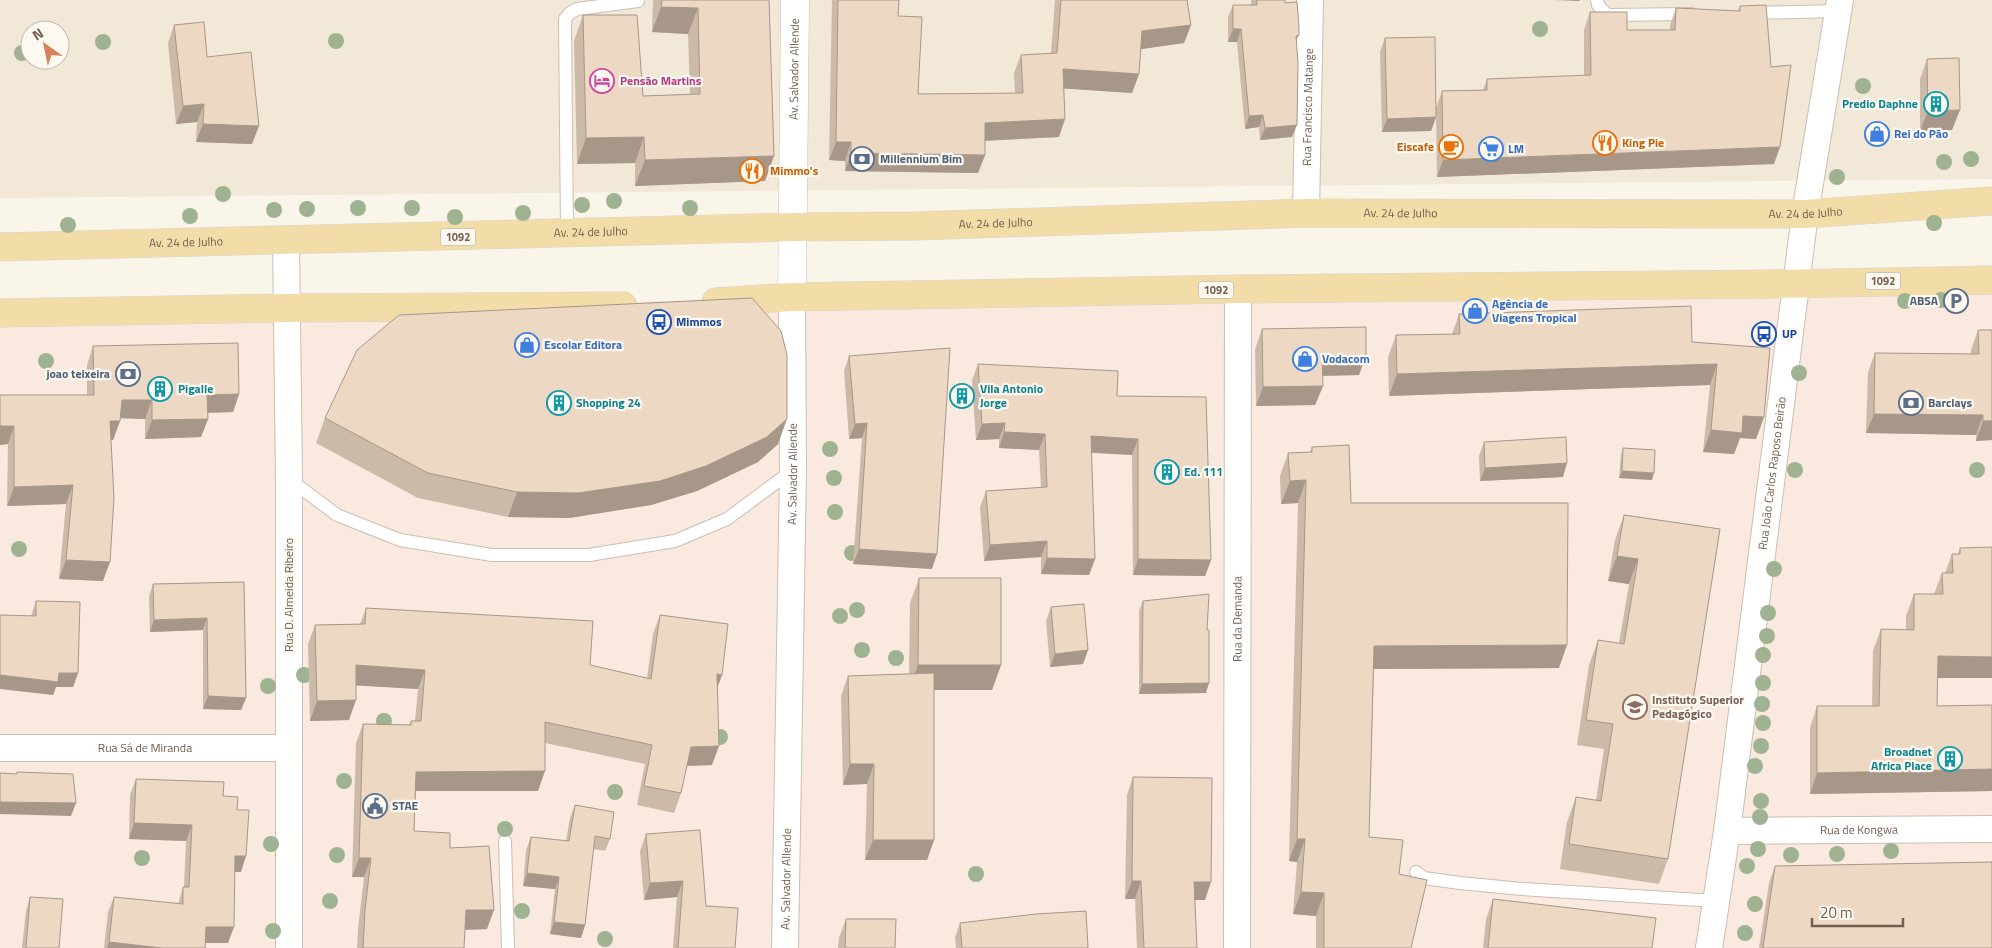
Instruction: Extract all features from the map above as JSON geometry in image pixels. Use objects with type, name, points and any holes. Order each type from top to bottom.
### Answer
[{"type":"main road","name":"Av. 24 de Julho","points":[[0,247],[794,227],[916,226],[1306,213],[1805,214],[1992,201]]},
{"type":"main road","name":"1092","points":[[688,304],[792,297],[1238,289],[1992,280]]},
{"type":"main road","points":[[0,313],[287,308],[650,306]]},
{"type":"street","name":"Av. Salvador Allende","points":[[785,948],[793,470],[792,297],[795,0]]},
{"type":"street","name":"Rua Francisco Matange","points":[[1306,213],[1310,0]]},
{"type":"street","name":"Rua João Carlos Raposo Beirão","points":[[1709,948],[1727,831],[1805,214],[1839,6]]},
{"type":"street","name":"Rua D. Almeida Ribeiro","points":[[286,241],[289,479],[289,948]]},
{"type":"street","name":"Rua da Demanda","points":[[1237,948],[1238,289]]},
{"type":"street","name":"Rua Sá de Miranda","points":[[0,748],[289,748]]},
{"type":"street","name":"Rua de Kongwa","points":[[1727,831],[1992,829]]},
{"type":"lane","points":[[1597,0],[1607,15],[1704,14]]},
{"type":"lane","points":[[567,234],[564,19],[577,9],[638,1]]},
{"type":"lane","points":[[1742,13],[1839,6]]},
{"type":"lane","points":[[289,479],[337,515],[400,540],[492,555],[590,555],[675,541],[727,519],[793,470]]},
{"type":"lane","points":[[505,841],[508,948]]},
{"type":"lane","points":[[1416,872],[1424,878],[1460,883],[1715,902]]},
{"type":"shaded area","points":[[0,0],[1992,0],[1992,179],[0,198]]},
{"type":"shaded area","points":[[1992,293],[1992,948],[0,948],[0,305]]},
{"type":"building","points":[[662,0],[769,0],[774,156],[645,160],[644,137],[586,138],[583,15],[637,15],[643,96],[700,94],[698,8],[661,7]]},
{"type":"building","points":[[838,0],[899,0],[898,16],[922,17],[918,94],[1023,93],[1021,55],[1057,53],[1061,0],[1187,0],[1191,25],[1142,31],[1139,74],[1063,69],[1065,119],[985,123],[985,155],[851,153],[851,142],[836,142]]},
{"type":"building","points":[[1257,0],[1285,0],[1285,3],[1297,2],[1299,35],[1296,36],[1298,62],[1297,125],[1265,128],[1263,115],[1249,116],[1241,29],[1233,29],[1233,5],[1257,5]]},
{"type":"building","points":[[1766,5],[1771,67],[1791,65],[1780,147],[1443,160],[1442,91],[1487,90],[1487,79],[1591,75],[1590,12],[1627,12],[1627,30],[1675,30],[1676,8],[1740,11],[1740,6]]},
{"type":"building","points":[[204,22],[207,57],[251,52],[259,126],[203,124],[204,104],[183,106],[174,25]]},
{"type":"building","points":[[1435,37],[1436,117],[1387,119],[1385,38]]},
{"type":"building","points":[[1959,58],[1960,110],[1928,111],[1927,59]]},
{"type":"building","name":"Shopping 24","points":[[752,298],[781,331],[787,355],[787,419],[767,437],[706,466],[660,481],[578,493],[517,492],[428,473],[325,418],[357,350],[399,315]]},
{"type":"building","points":[[1691,306],[1692,342],[1770,348],[1764,417],[1743,416],[1742,433],[1711,430],[1717,364],[1397,374],[1396,335],[1460,334],[1459,314]]},
{"type":"building","points":[[1366,327],[1366,356],[1322,356],[1323,386],[1263,387],[1262,329]]},
{"type":"building","points":[[1978,330],[1992,330],[1992,421],[1983,421],[1983,415],[1874,414],[1875,353],[1979,354]]},
{"type":"building","points":[[238,343],[239,394],[207,395],[208,419],[152,420],[152,400],[122,400],[120,421],[110,421],[114,498],[110,562],[66,560],[73,485],[14,487],[14,426],[0,426],[0,395],[94,395],[93,346]]},
{"type":"building","points":[[950,348],[937,554],[859,549],[867,423],[855,424],[849,356]]},
{"type":"building","points":[[978,364],[1118,371],[1117,396],[1206,397],[1211,560],[1138,559],[1138,439],[1091,436],[1095,559],[1047,558],[1047,541],[990,545],[986,491],[1047,487],[1045,434],[1004,432],[1005,423],[982,424]]},
{"type":"building","points":[[1566,437],[1567,463],[1485,468],[1484,442]]},
{"type":"building","points":[[1349,445],[1351,503],[1568,503],[1567,645],[1374,646],[1369,837],[1403,840],[1399,874],[1427,880],[1411,948],[1324,948],[1324,893],[1301,892],[1305,839],[1297,839],[1306,480],[1290,481],[1288,453],[1312,452],[1312,447]]},
{"type":"building","points":[[1623,448],[1655,450],[1654,473],[1622,471]]},
{"type":"building","name":"Instituto Superior Pedagógico","points":[[1624,515],[1720,529],[1668,859],[1569,844],[1576,797],[1601,801],[1613,724],[1586,720],[1598,640],[1624,644],[1638,559],[1617,556]]},
{"type":"building","points":[[1992,547],[1992,657],[1938,656],[1937,706],[1992,705],[1992,769],[1817,773],[1817,706],[1879,706],[1881,629],[1914,630],[1914,594],[1943,594],[1942,573],[1953,573],[1952,554],[1960,554],[1960,548]]},
{"type":"building","points":[[919,578],[1001,578],[1001,665],[918,665]]},
{"type":"building","points":[[244,582],[246,698],[208,696],[207,618],[154,620],[153,584]]},
{"type":"building","points":[[1209,594],[1207,630],[1209,630],[1209,683],[1142,684],[1143,601]]},
{"type":"building","points":[[36,601],[80,602],[78,673],[59,673],[58,682],[0,675],[0,615],[36,616]]},
{"type":"building","points":[[1084,604],[1088,650],[1055,654],[1051,607]]},
{"type":"building","points":[[366,608],[593,621],[590,665],[651,679],[660,615],[728,624],[722,675],[717,674],[719,746],[691,747],[681,793],[644,786],[652,745],[545,722],[545,771],[416,772],[414,831],[450,833],[450,848],[489,846],[494,910],[466,910],[464,948],[363,948],[371,858],[359,858],[363,724],[411,725],[411,721],[421,721],[425,670],[356,665],[356,700],[317,701],[315,625],[365,624]]},
{"type":"building","points":[[934,673],[934,840],[873,840],[874,764],[850,764],[848,676]]},
{"type":"building","points":[[17,772],[73,774],[76,803],[0,802],[0,773],[17,774]]},
{"type":"building","points":[[1133,777],[1212,778],[1211,882],[1194,882],[1197,948],[1144,948],[1141,881],[1132,881]]},
{"type":"building","points":[[136,779],[224,782],[223,796],[238,797],[237,810],[249,810],[246,856],[235,856],[234,927],[206,927],[205,948],[162,948],[109,942],[114,897],[183,904],[183,887],[189,887],[192,825],[134,823]]},
{"type":"building","points":[[575,805],[614,812],[610,839],[595,836],[585,925],[554,922],[559,877],[527,873],[531,837],[569,841]]},
{"type":"building","points":[[700,830],[706,906],[738,908],[735,948],[678,948],[683,881],[650,883],[646,834]]},
{"type":"building","points":[[1992,862],[1992,948],[1763,948],[1775,866]]},
{"type":"building","points":[[30,897],[63,899],[59,948],[26,948]]},
{"type":"building","points":[[1493,899],[1656,918],[1652,948],[1488,948]]},
{"type":"building","points":[[1086,911],[1088,948],[962,948],[960,923],[1036,914]]},
{"type":"building","points":[[846,919],[896,919],[895,948],[845,948]]},
{"type":"place","name":"Pensão Martins","points":[[602,81]]},
{"type":"place","name":"Predio Daphne","points":[[1936,104]]},
{"type":"place","name":"Rei do Pão","points":[[1877,134]]},
{"type":"place","name":"King Pie","points":[[1605,143]]},
{"type":"place","name":"Eiscafe","points":[[1451,147]]},
{"type":"place","name":"LM","points":[[1491,149]]},
{"type":"place","name":"Millennium Bim","points":[[862,159]]},
{"type":"place","name":"Mimmo's","points":[[752,171]]},
{"type":"place","name":"ABSA","points":[[1956,301]]},
{"type":"place","name":"Agência de Viagens Tropical","points":[[1475,311]]},
{"type":"place","name":"Mimmos","points":[[659,322]]},
{"type":"place","name":"UP","points":[[1764,334]]},
{"type":"place","name":"Escolar Editora","points":[[527,345]]},
{"type":"place","name":"Vodacom","points":[[1305,359]]},
{"type":"place","name":"joao teixeira","points":[[128,374]]},
{"type":"place","name":"Pigalle","points":[[160,389]]},
{"type":"place","name":"Vila Antonio Jorge","points":[[962,396]]},
{"type":"place","name":"Shopping 24","points":[[559,403]]},
{"type":"place","name":"Barclays","points":[[1911,403]]},
{"type":"place","name":"Ed. 111","points":[[1167,472]]},
{"type":"place","name":"Instituto Superior Pedagógico","points":[[1635,707]]},
{"type":"place","name":"Broadnet Africa Place","points":[[1950,759]]},
{"type":"place","name":"STAE","points":[[375,806]]}]
